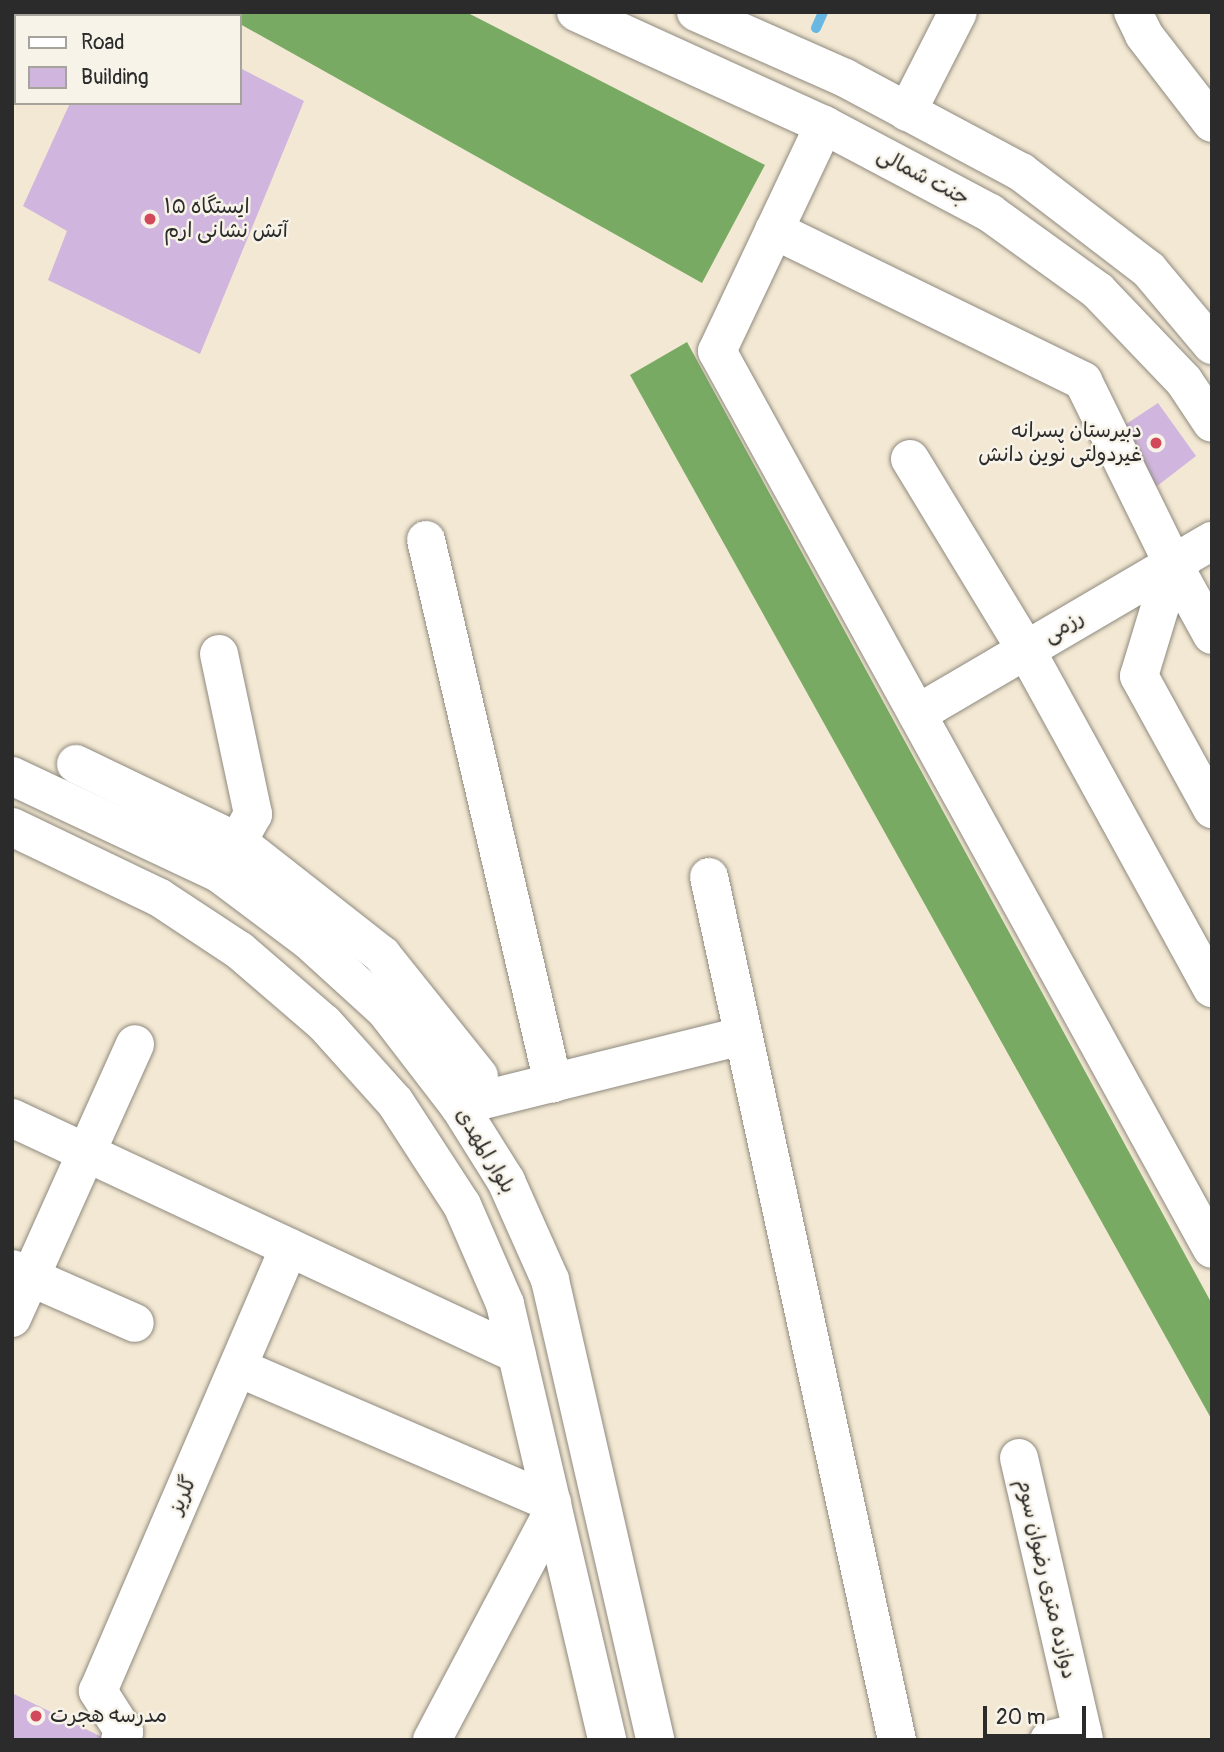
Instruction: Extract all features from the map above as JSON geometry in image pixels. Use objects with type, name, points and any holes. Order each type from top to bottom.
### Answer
[{"type":"street","name":"جنت شمالی","points":[[576,12],[824,125],[990,213],[1098,291],[1184,381],[1212,423]]},
{"type":"street","points":[[696,12],[845,78],[1021,172],[1149,270],[1212,345]]},
{"type":"street","points":[[907,112],[958,12]]},
{"type":"street","points":[[1133,12],[1144,35],[1212,123]]},
{"type":"street","points":[[824,125],[717,351],[1212,1249]]},
{"type":"street","points":[[774,230],[1083,381],[1173,565],[1212,635]]},
{"type":"street","points":[[910,458],[1026,650],[1212,988]]},
{"type":"street","points":[[426,540],[553,1083]]},
{"type":"street","name":"رزمی","points":[[917,714],[1212,541]]},
{"type":"street","points":[[1173,565],[1139,676],[1212,809]]},
{"type":"street","points":[[219,654],[253,814],[220,874]]},
{"type":"street","points":[[76,764],[238,842],[382,955],[469,1091],[553,1083],[741,1036]]},
{"type":"street","name":"بلوار المهدی","points":[[12,776],[220,874],[308,940],[469,1091],[550,1280],[655,1740]]},
{"type":"street","points":[[12,827],[160,898],[248,958],[324,1023],[395,1102],[462,1205],[505,1304],[607,1740]]},
{"type":"street","points":[[709,877],[741,1036],[897,1740]]},
{"type":"street","points":[[12,1318],[22,1273],[87,1152],[135,1044]]},
{"type":"street","points":[[12,1118],[517,1354]]},
{"type":"street","points":[[462,1205],[506,1181]]},
{"type":"street","name":"گلریز","points":[[120,1740],[124,1732],[98,1691],[289,1247]]},
{"type":"street","points":[[22,1273],[135,1323]]},
{"type":"street","points":[[239,1368],[553,1507]]},
{"type":"street","name":"دوازده متری رضوان سوم","points":[[1018,1458],[1071,1737]]},
{"type":"street","points":[[432,1740],[553,1507]]},
{"type":"green space","points":[[219,12],[466,12],[765,165],[702,283],[242,25],[242,14]]},
{"type":"green space","points":[[687,342],[1212,1304],[1212,1420],[630,375]]},
{"type":"building","points":[[133,12],[136,14],[112,14]]},
{"type":"building","name":"ایستگاه ۱۵ آتش نشانی ارم","points":[[242,69],[304,101],[200,354],[48,280],[67,231],[23,206],[69,105],[242,105]]},
{"type":"building","name":"دبیرستان پسرانه غیردولتی نوین دانش","points":[[1158,403],[1196,456],[1152,490],[1117,430]]},
{"type":"building","name":"مدرسه هجرت","points":[[12,1693],[108,1740],[12,1740]]},
{"type":"waterway","points":[[816,28],[823,12]]},
{"type":"place","name":"ایستگاه ۱۵ آتش نشانی ارم","points":[[150,219]]},
{"type":"place","name":"دبیرستان پسرانه غیردولتی نوین دانش","points":[[1156,443]]},
{"type":"place","name":"مدرسه هجرت","points":[[36,1716]]}]
